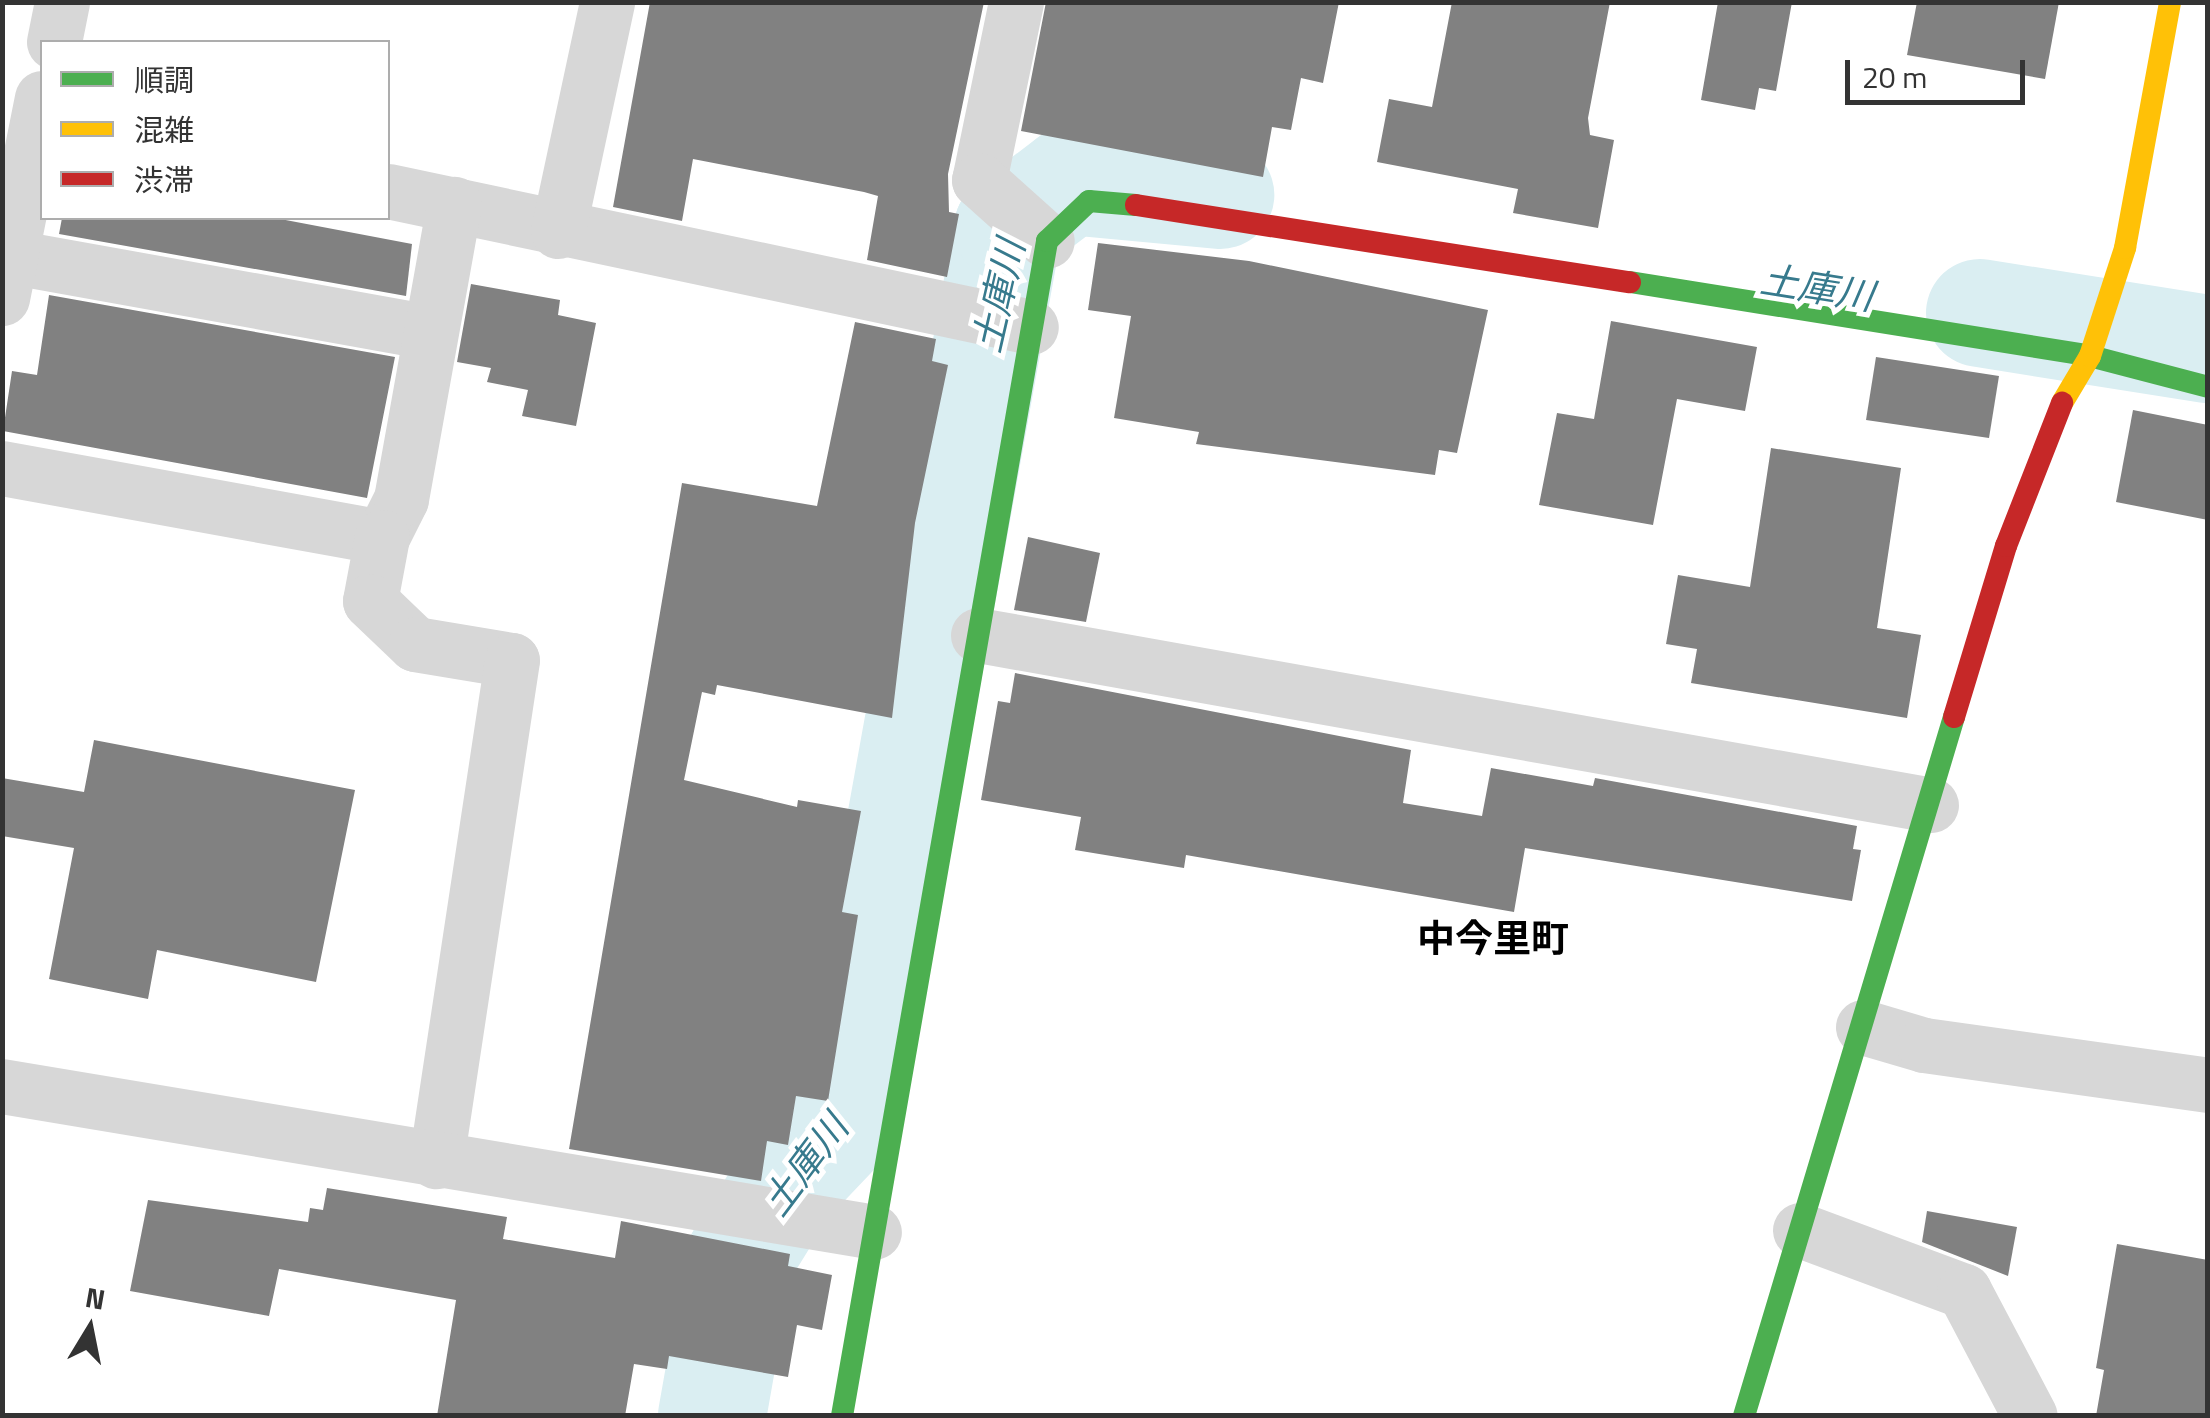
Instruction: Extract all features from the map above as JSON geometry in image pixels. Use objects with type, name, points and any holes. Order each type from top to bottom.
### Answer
[{"type":"street","points":[[54,40],[62,2]]},
{"type":"street","points":[[558,230],[608,2]]},
{"type":"street","points":[[842,1416],[1031,327],[1028,224],[980,180],[1016,2]]},
{"type":"street","points":[[1744,1416],[2006,546],[2062,404],[2090,356],[2124,248],[2170,2]]},
{"type":"street","points":[[31,114],[8,278],[430,332]]},
{"type":"street","points":[[390,191],[1031,327]]},
{"type":"street","points":[[1028,224],[1089,201],[1173,208],[2090,356],[2208,387]]},
{"type":"street","points":[[436,1161],[512,660],[414,644],[370,600],[382,537],[401,499],[454,204]]},
{"type":"street","points":[[2,468],[382,537]]},
{"type":"street","points":[[978,635],[1931,805]]},
{"type":"street","points":[[1863,1027],[1924,1045],[2208,1085]]},
{"type":"street","points":[[2,1086],[874,1232]]},
{"type":"street","points":[[1800,1230],[1964,1291],[2030,1416]]},
{"type":"building","points":[[650,2],[984,2],[948,174],[949,212],[959,214],[947,277],[867,260],[878,196],[864,192],[693,159],[682,221],[613,207]]},
{"type":"building","points":[[1046,2],[1339,2],[1323,83],[1301,78],[1291,130],[1272,127],[1263,177],[1021,131]]},
{"type":"building","points":[[1452,2],[1610,2],[1588,118],[1590,135],[1614,140],[1598,228],[1513,213],[1518,189],[1377,162],[1389,99],[1432,107]]},
{"type":"building","points":[[1718,2],[1792,2],[1776,91],[1759,88],[1755,110],[1701,100]]},
{"type":"building","points":[[1917,2],[2059,2],[2045,79],[1907,55]]},
{"type":"building","points":[[62,220],[286,220],[412,244],[406,296],[59,234]]},
{"type":"building","points":[[1098,243],[1249,261],[1488,310],[1457,453],[1439,450],[1435,475],[1196,444],[1199,432],[1114,418],[1131,316],[1088,310]]},
{"type":"building","points":[[471,284],[560,300],[558,315],[596,323],[576,426],[522,416],[528,390],[487,382],[491,368],[457,362]]},
{"type":"building","points":[[49,295],[395,357],[367,498],[3,431],[12,371],[37,375]]},
{"type":"building","points":[[1611,321],[1757,347],[1745,411],[1677,399],[1653,525],[1539,505],[1557,413],[1594,419]]},
{"type":"building","points":[[855,322],[936,339],[932,361],[948,365],[915,523],[892,718],[717,685],[715,695],[702,692],[684,780],[797,807],[798,800],[861,811],[842,912],[858,915],[828,1101],[796,1096],[788,1145],[767,1141],[761,1181],[569,1149],[682,483],[817,506]]},
{"type":"building","points":[[1876,357],[1999,376],[1989,438],[1866,420]]},
{"type":"building","points":[[2133,410],[2208,425],[2208,520],[2116,502]]},
{"type":"building","points":[[1771,448],[1901,468],[1877,628],[1921,635],[1907,718],[1691,683],[1697,649],[1666,644],[1678,575],[1750,587]]},
{"type":"building","points":[[1028,537],[1100,553],[1086,622],[1014,610]]},
{"type":"building","points":[[1015,673],[1411,750],[1403,803],[1482,816],[1491,768],[1593,786],[1595,778],[1857,826],[1853,849],[1861,850],[1852,901],[1525,848],[1514,912],[1186,855],[1184,868],[1075,850],[1081,817],[981,800],[998,701],[1010,703]]},
{"type":"building","points":[[94,740],[355,790],[316,982],[157,950],[148,999],[49,979],[74,848],[2,836],[2,778],[84,792]]},
{"type":"building","points":[[327,1188],[507,1217],[503,1239],[615,1258],[621,1221],[790,1254],[788,1266],[832,1275],[822,1330],[797,1325],[788,1377],[669,1356],[667,1369],[634,1364],[625,1416],[437,1416],[456,1300],[279,1269],[269,1316],[130,1291],[148,1200],[308,1222],[310,1208],[323,1210]]},
{"type":"building","points":[[1927,1211],[2017,1227],[2008,1276],[1922,1242]]},
{"type":"building","points":[[2117,1244],[2208,1260],[2208,1416],[2096,1416],[2104,1370],[2096,1368]]},
{"type":"waterway","name":"土庫川","points":[[712,1416],[740,1258],[785,1185],[847,1120],[1008,228],[1070,181],[1220,195]]},
{"type":"waterway","name":"土庫川","points":[[1980,313],[2208,349]]},
{"type":"traffic: fast","points":[[842,1416],[1047,241],[1089,201],[1136,205]]},
{"type":"traffic: fast","points":[[1630,282],[2090,356],[2208,387]]},
{"type":"traffic: fast","points":[[1744,1416],[1954,717]]},
{"type":"traffic: slow","points":[[2062,403],[2090,356],[2125,248],[2170,2]]},
{"type":"traffic: jam","points":[[1136,205],[1630,282]]},
{"type":"traffic: jam","points":[[1954,717],[2006,546],[2062,403]]},
{"type":"district","name":"中今里町","points":[[1493,939]]}]
